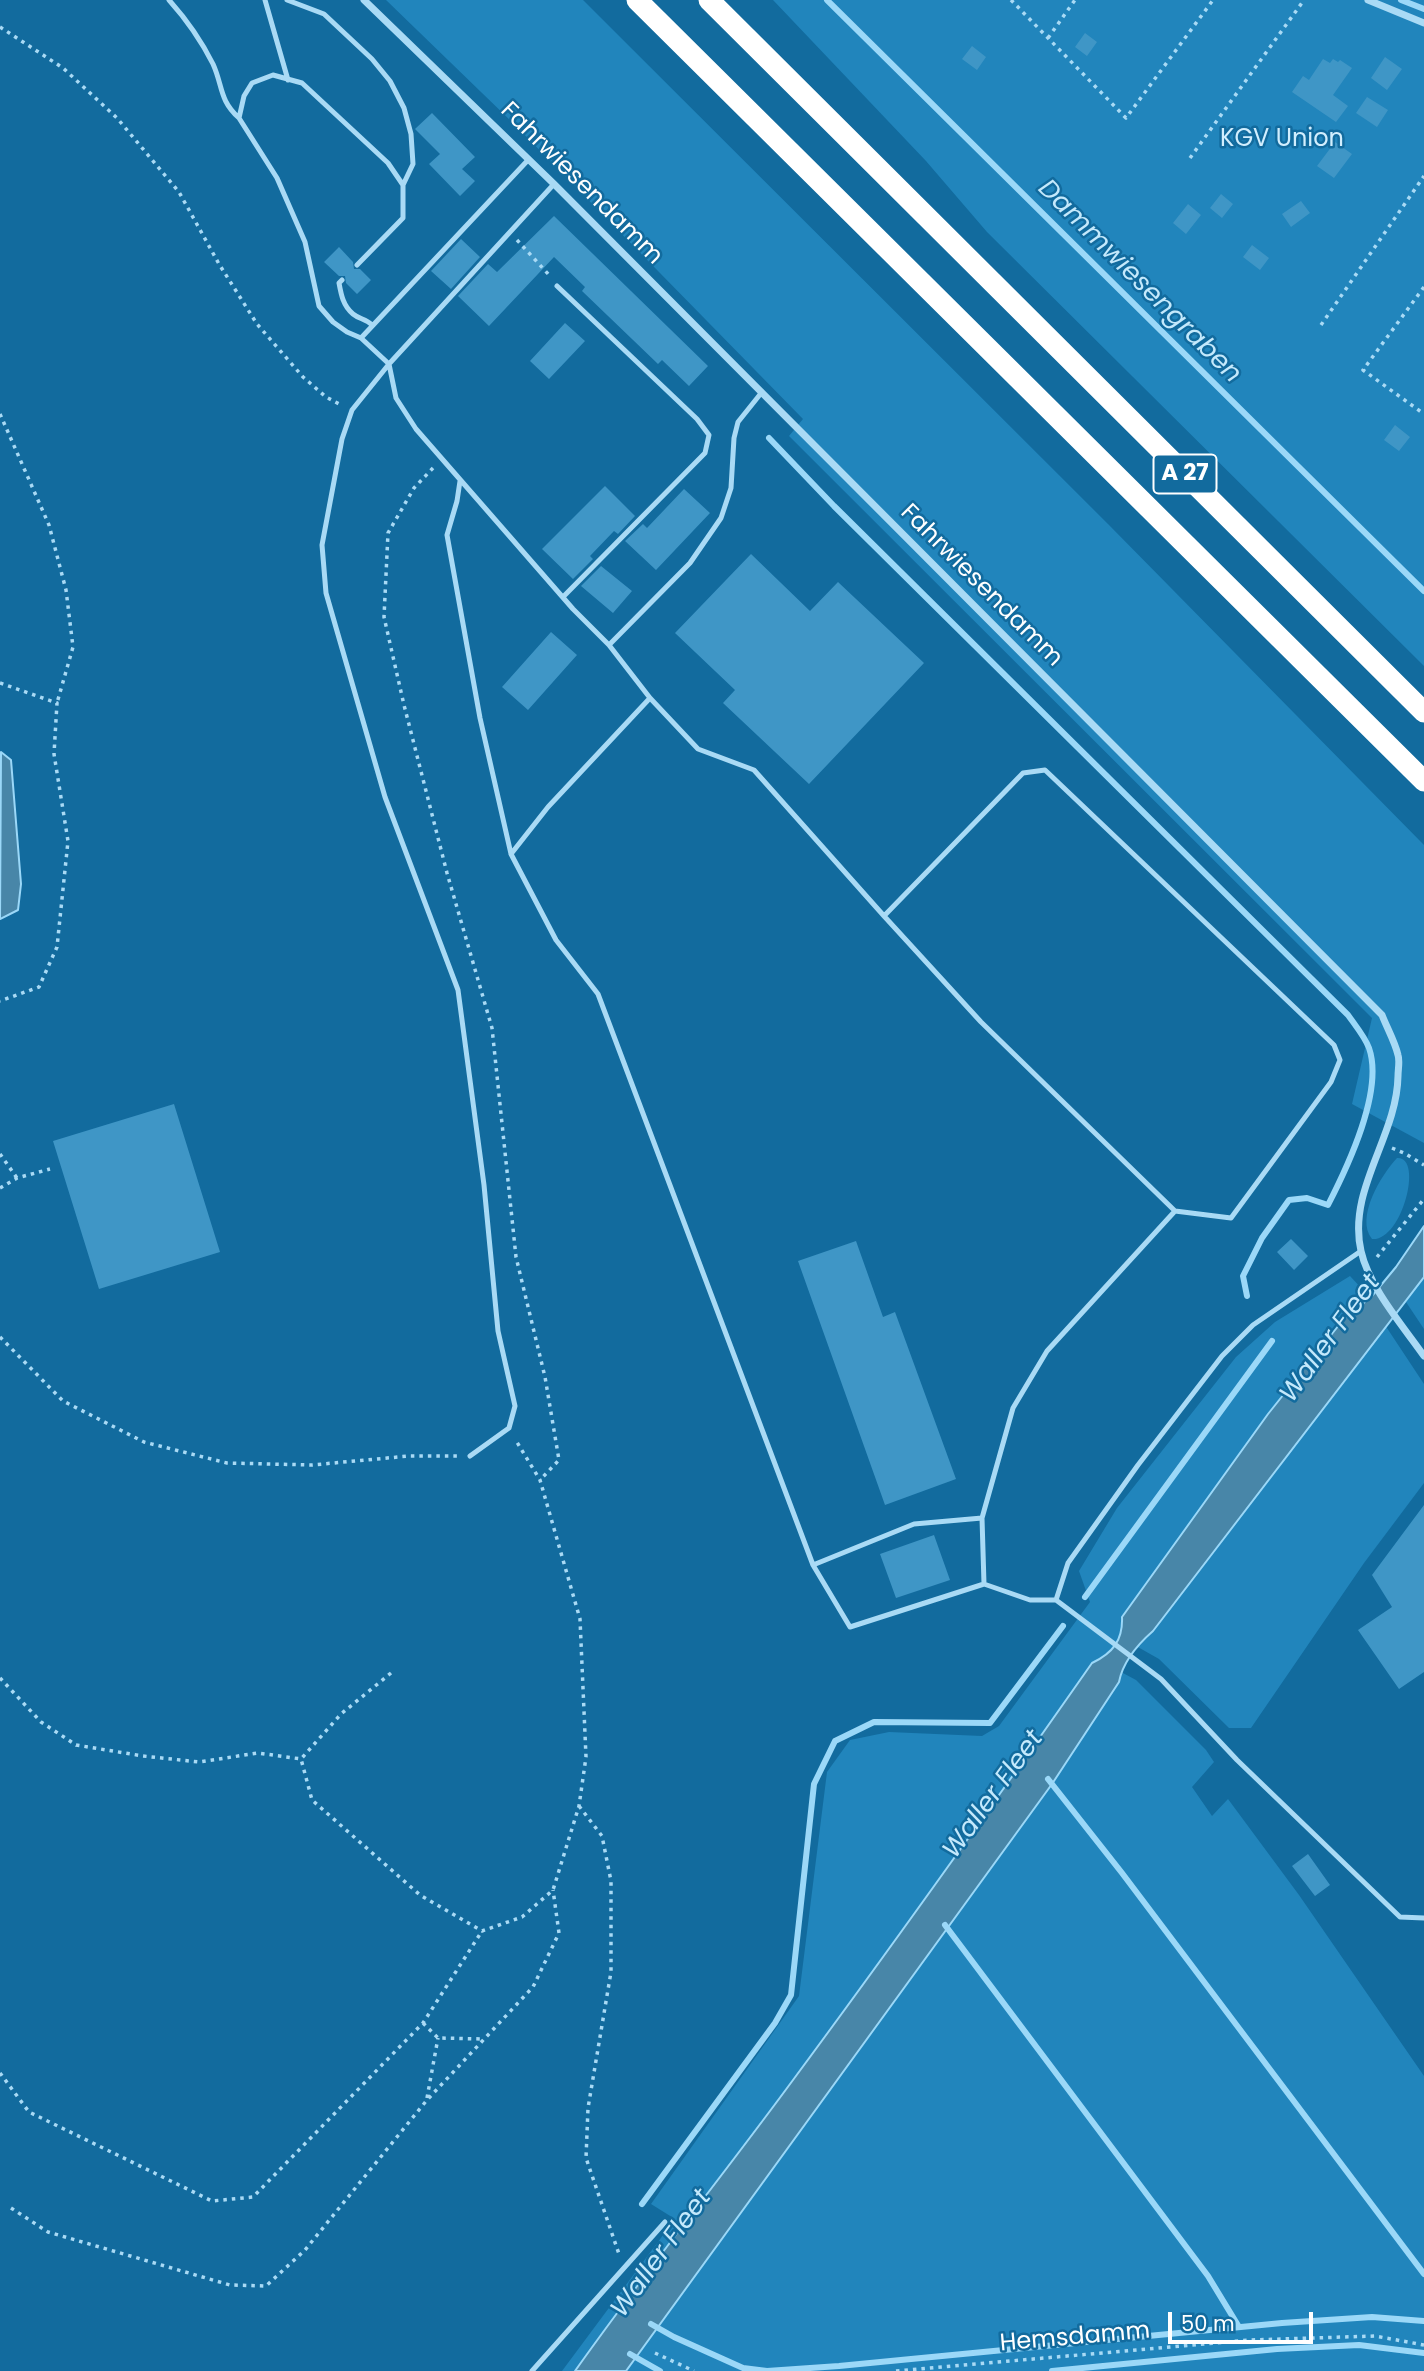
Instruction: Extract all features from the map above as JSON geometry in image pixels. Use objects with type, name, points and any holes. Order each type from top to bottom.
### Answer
[{"type":"highway","name":"A 27","points":[[637,0],[1424,781]]},
{"type":"highway","name":"A 27","points":[[709,0],[1424,712]]},
{"type":"street","name":"Fahrwiesendamm","points":[[364,0],[529,159],[762,391],[1382,1015],[1399,1056],[1398,1093],[1383,1145],[1363,1191],[1359,1221],[1361,1251],[1371,1277],[1424,1356]]},
{"type":"street","points":[[1368,0],[1424,23]]},
{"type":"lane","points":[[169,0],[190,23],[214,66],[227,107],[239,118],[276,178],[305,242],[319,306],[333,322],[346,332],[361,338],[389,364],[396,398],[416,429],[563,597],[609,645],[650,698],[698,749],[754,770],[884,916],[981,1022],[1175,1211],[1231,1218],[1331,1082],[1340,1060],[1334,1045],[1045,770],[1023,773],[884,916]]},
{"type":"lane","points":[[265,0],[288,80]]},
{"type":"lane","points":[[287,0],[324,14],[372,59],[390,81],[404,108],[411,134],[413,164],[403,185],[403,218],[356,265]]},
{"type":"lane","points":[[239,118],[244,96],[252,83],[273,75],[302,83],[388,163],[403,185]]},
{"type":"lane","points":[[361,338],[529,159]]},
{"type":"lane","points":[[470,1456],[509,1428],[515,1406],[498,1331],[484,1185],[458,989],[385,797],[326,593],[322,545],[342,439],[352,410],[389,364],[554,184]]},
{"type":"lane","points":[[342,280],[338,283],[344,304],[354,315],[372,325]]},
{"type":"lane","points":[[557,286],[697,419],[709,435],[705,453],[563,597]]},
{"type":"lane","points":[[609,645],[690,563],[721,518],[731,488],[734,438],[738,422],[762,391]]},
{"type":"lane","points":[[460,481],[447,535],[481,718],[511,854],[556,940],[598,993],[813,1565],[850,1627],[985,1584],[1030,1600],[1056,1600],[1161,1679],[1237,1760],[1400,1917],[1424,1917]]},
{"type":"lane","points":[[511,854],[548,807],[650,698]]},
{"type":"lane","points":[[985,1584],[982,1518],[1013,1408],[1047,1351],[1175,1211]]},
{"type":"lane","points":[[1056,1600],[1068,1563],[1138,1465],[1222,1356],[1253,1325],[1361,1251]]},
{"type":"lane","points":[[813,1565],[914,1524],[982,1518]]},
{"type":"lane","points":[[532,2371],[664,2222]]},
{"type":"path","points":[[1011,0],[1125,118],[1213,0]]},
{"type":"path","points":[[1048,38],[1075,0]]},
{"type":"path","points":[[1190,158],[1304,0]]},
{"type":"path","points":[[0,27],[63,68],[117,118],[179,192],[219,264],[257,324],[303,377],[327,397],[352,410]]},
{"type":"path","points":[[1321,325],[1424,176]]},
{"type":"path","points":[[509,232],[540,263],[557,286]]},
{"type":"path","points":[[1424,287],[1363,370],[1424,414]]},
{"type":"path","points":[[0,414],[49,524],[65,590],[73,647],[57,703],[54,754],[68,841],[57,947],[39,987],[0,1001]]},
{"type":"path","points":[[442,459],[414,488],[388,533],[384,617],[447,873],[492,1028],[516,1256],[545,1377],[559,1460],[540,1480]]},
{"type":"path","points":[[0,683],[57,703]]},
{"type":"path","points":[[1383,1145],[1424,1165]]},
{"type":"path","points":[[0,1154],[17,1178]]},
{"type":"path","points":[[0,1188],[17,1178],[50,1169]]},
{"type":"path","points":[[1368,1268],[1424,1199]]},
{"type":"path","points":[[0,1337],[63,1401],[145,1442],[227,1463],[312,1465],[409,1456],[470,1456]]},
{"type":"path","points":[[10,2208],[48,2232],[230,2285],[266,2286],[305,2250],[427,2100],[533,1987],[559,1933],[553,1890],[579,1806],[586,1757],[580,1619],[540,1480],[509,1428]]},
{"type":"path","points":[[301,1759],[341,1714],[391,1674]]},
{"type":"path","points":[[0,1678],[41,1722],[76,1745],[199,1762],[258,1753],[301,1759]]},
{"type":"path","points":[[301,1759],[312,1800],[420,1895],[482,1931]]},
{"type":"path","points":[[579,1806],[603,1836],[611,1881],[611,1972],[589,2108],[586,2158],[624,2270]]},
{"type":"path","points":[[0,2073],[29,2112],[212,2201],[253,2197],[423,2023],[482,1931],[522,1917],[553,1890]]},
{"type":"path","points":[[423,2023],[438,2038],[484,2039]]},
{"type":"path","points":[[427,2100],[438,2038]]},
{"type":"path","name":"Hemsdamm","points":[[896,2371],[1251,2340],[1375,2336],[1424,2345]]},
{"type":"path","points":[[655,2353],[694,2371]]},
{"type":"green space","points":[[386,0],[583,0],[1108,524],[1424,845],[1424,1143],[1352,1104],[1372,1018],[789,436],[803,419],[513,123]]},
{"type":"green space","name":"KGV Union","points":[[773,0],[1424,0],[1424,666],[987,232],[926,161]]},
{"type":"green space","points":[[1397,1158],[1405,1161],[1409,1170],[1406,1199],[1392,1227],[1383,1236],[1372,1239],[1366,1220],[1368,1209],[1384,1175]]},
{"type":"green space","points":[[1350,1276],[1363,1290],[1122,1617],[1121,1632],[1115,1645],[1106,1655],[1092,1663],[830,2030],[575,2371],[562,2371],[675,2219],[651,2204],[799,1996],[827,1772],[850,1740],[889,1732],[982,1736],[999,1726],[1090,1602],[1079,1571],[1117,1508],[1236,1357],[1275,1322]]},
{"type":"green space","points":[[1424,1277],[1424,1329],[1406,1302]]},
{"type":"green space","points":[[1385,1325],[1424,1384],[1424,1483],[1364,1563],[1251,1728],[1229,1728],[1159,1659],[1136,1646],[1153,1631]]},
{"type":"green space","points":[[1121,1672],[1136,1680],[1206,1750],[1214,1762],[1192,1787],[1212,1816],[1228,1799],[1299,1895],[1424,2076],[1424,2371],[626,2371],[1052,1784],[1119,1682]]},
{"type":"water","points":[[1,752],[11,760],[21,884],[18,910],[0,919]]},
{"type":"water","name":"Waller Fleet","points":[[1424,1226],[1424,1277],[1153,1631],[1132,1654],[1119,1682],[1052,1784],[626,2371],[575,2371],[831,2028],[1092,1663],[1106,1655],[1115,1645],[1121,1632],[1122,1617],[1268,1414],[1343,1320],[1372,1296]]},
{"type":"building","points":[[1085,33],[1097,42],[1087,56],[1075,47]]},
{"type":"building","points":[[972,46],[986,57],[977,70],[962,59]]},
{"type":"building","points":[[1385,57],[1402,69],[1387,90],[1371,78]]},
{"type":"building","points":[[1323,59],[1330,63],[1333,59],[1338,62],[1340,60],[1352,68],[1333,95],[1348,106],[1336,122],[1292,92],[1303,76],[1309,80]]},
{"type":"building","points":[[1367,97],[1388,110],[1377,127],[1356,113]]},
{"type":"building","points":[[432,113],[475,157],[462,169],[475,181],[460,196],[429,164],[440,154],[415,129]]},
{"type":"building","points":[[1335,142],[1352,154],[1334,178],[1317,166]]},
{"type":"building","points":[[1221,194],[1233,204],[1222,218],[1210,208]]},
{"type":"building","points":[[1301,201],[1310,213],[1291,227],[1282,214]]},
{"type":"building","points":[[1188,204],[1201,215],[1186,234],[1173,223]]},
{"type":"building","points":[[554,216],[708,366],[689,386],[662,360],[658,364],[582,291],[585,287],[554,257],[489,326],[458,296],[488,264],[497,272]]},
{"type":"building","points":[[461,239],[480,257],[451,289],[431,271]]},
{"type":"building","points":[[1252,245],[1269,258],[1260,270],[1243,257]]},
{"type":"building","points":[[339,247],[353,262],[354,269],[360,269],[371,280],[357,294],[346,283],[345,276],[339,276],[324,262]]},
{"type":"building","points":[[565,323],[585,341],[549,379],[530,361]]},
{"type":"building","points":[[1395,425],[1410,437],[1399,451],[1384,440]]},
{"type":"building","points":[[605,486],[635,516],[618,534],[614,531],[590,556],[593,559],[573,579],[542,549]]},
{"type":"building","points":[[684,489],[710,513],[656,570],[625,541],[643,524],[647,528]]},
{"type":"building","points":[[751,554],[810,611],[838,582],[924,663],[809,784],[723,703],[735,690],[675,633]]},
{"type":"building","points":[[601,566],[632,591],[613,613],[581,586]]},
{"type":"building","points":[[551,632],[577,655],[528,710],[502,687]]},
{"type":"building","points":[[174,1104],[220,1252],[99,1289],[53,1141]]},
{"type":"building","points":[[1291,1239],[1308,1256],[1294,1270],[1277,1252]]},
{"type":"building","points":[[856,1241],[883,1317],[895,1312],[956,1479],[885,1505],[798,1261]]},
{"type":"building","points":[[1424,1505],[1424,1672],[1399,1689],[1358,1630],[1392,1607],[1372,1575]]},
{"type":"building","points":[[934,1535],[950,1580],[896,1598],[880,1554]]},
{"type":"building","points":[[1308,1854],[1330,1885],[1315,1896],[1292,1866]]},
{"type":"waterway","name":"Dammwiesengraben","points":[[827,0],[1424,591]]},
{"type":"waterway","points":[[1401,0],[1424,9]]},
{"type":"waterway","points":[[769,438],[834,506],[1348,1015],[1365,1040],[1372,1065],[1372,1085],[1362,1128],[1345,1170],[1328,1205],[1307,1198],[1289,1200],[1262,1238],[1243,1276],[1247,1296]]},
{"type":"waterway","points":[[1085,1597],[1272,1341]]},
{"type":"waterway","points":[[642,2204],[775,2023],[791,1995],[814,1784],[835,1741],[874,1722],[990,1723],[1063,1626]]},
{"type":"waterway","points":[[1048,1779],[1424,2274]]},
{"type":"waterway","points":[[945,1925],[1208,2276],[1239,2327]]},
{"type":"waterway","points":[[651,2324],[743,2368],[767,2371],[1282,2323],[1372,2317],[1424,2321]]},
{"type":"waterway","points":[[1052,2371],[1277,2349],[1359,2345],[1424,2353]]},
{"type":"waterway","points":[[630,2354],[660,2371]]}]
